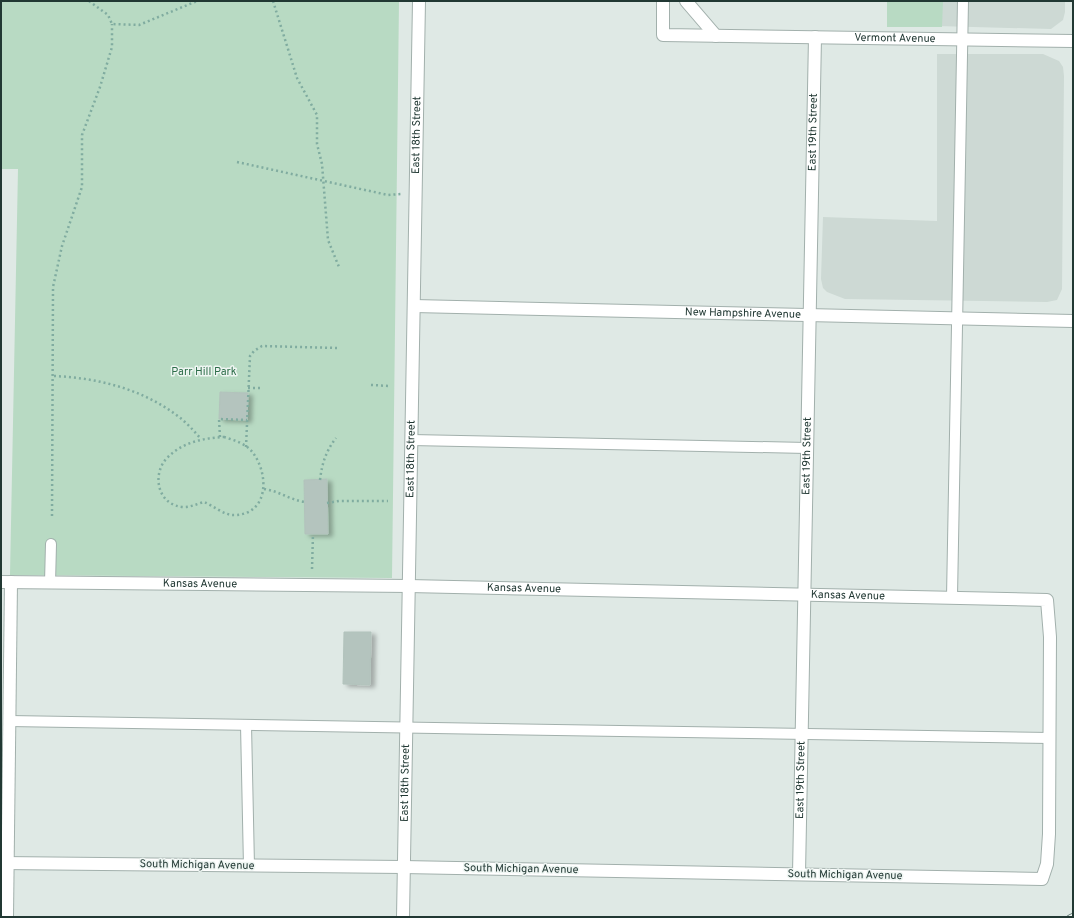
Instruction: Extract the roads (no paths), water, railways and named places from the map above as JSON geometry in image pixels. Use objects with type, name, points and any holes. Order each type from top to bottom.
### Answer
[{"type":"street","name":"East 18th Street","points":[[403,917],[419,1]]},
{"type":"street","name":"Vermont Avenue","points":[[663,1],[663,35],[1073,41]]},
{"type":"street","points":[[686,1],[716,36]]},
{"type":"street","name":"East 19th Street","points":[[799,874],[815,37]]},
{"type":"street","name":"New Hampshire Avenue","points":[[414,306],[1073,321]]},
{"type":"street","points":[[6,582],[10,721],[5,863],[7,917]]},
{"type":"street","name":"Kansas Avenue","points":[[6,582],[409,586],[804,593],[1047,600],[1050,637],[1050,738]]},
{"type":"street","name":"South Michigan Avenue","points":[[5,863],[403,867],[1042,879],[1047,864],[1049,834],[1050,738]]},
{"type":"lane","points":[[952,597],[963,1]]},
{"type":"lane","points":[[411,440],[807,448]]},
{"type":"lane","points":[[50,583],[51,544]]},
{"type":"lane","points":[[10,721],[1050,738]]},
{"type":"lane","points":[[246,725],[249,866]]},
{"type":"railway","points":[[1069,917],[1073,915]]},
{"type":"park label","name":"Parr Hill Park","points":[[204,372]]}]
